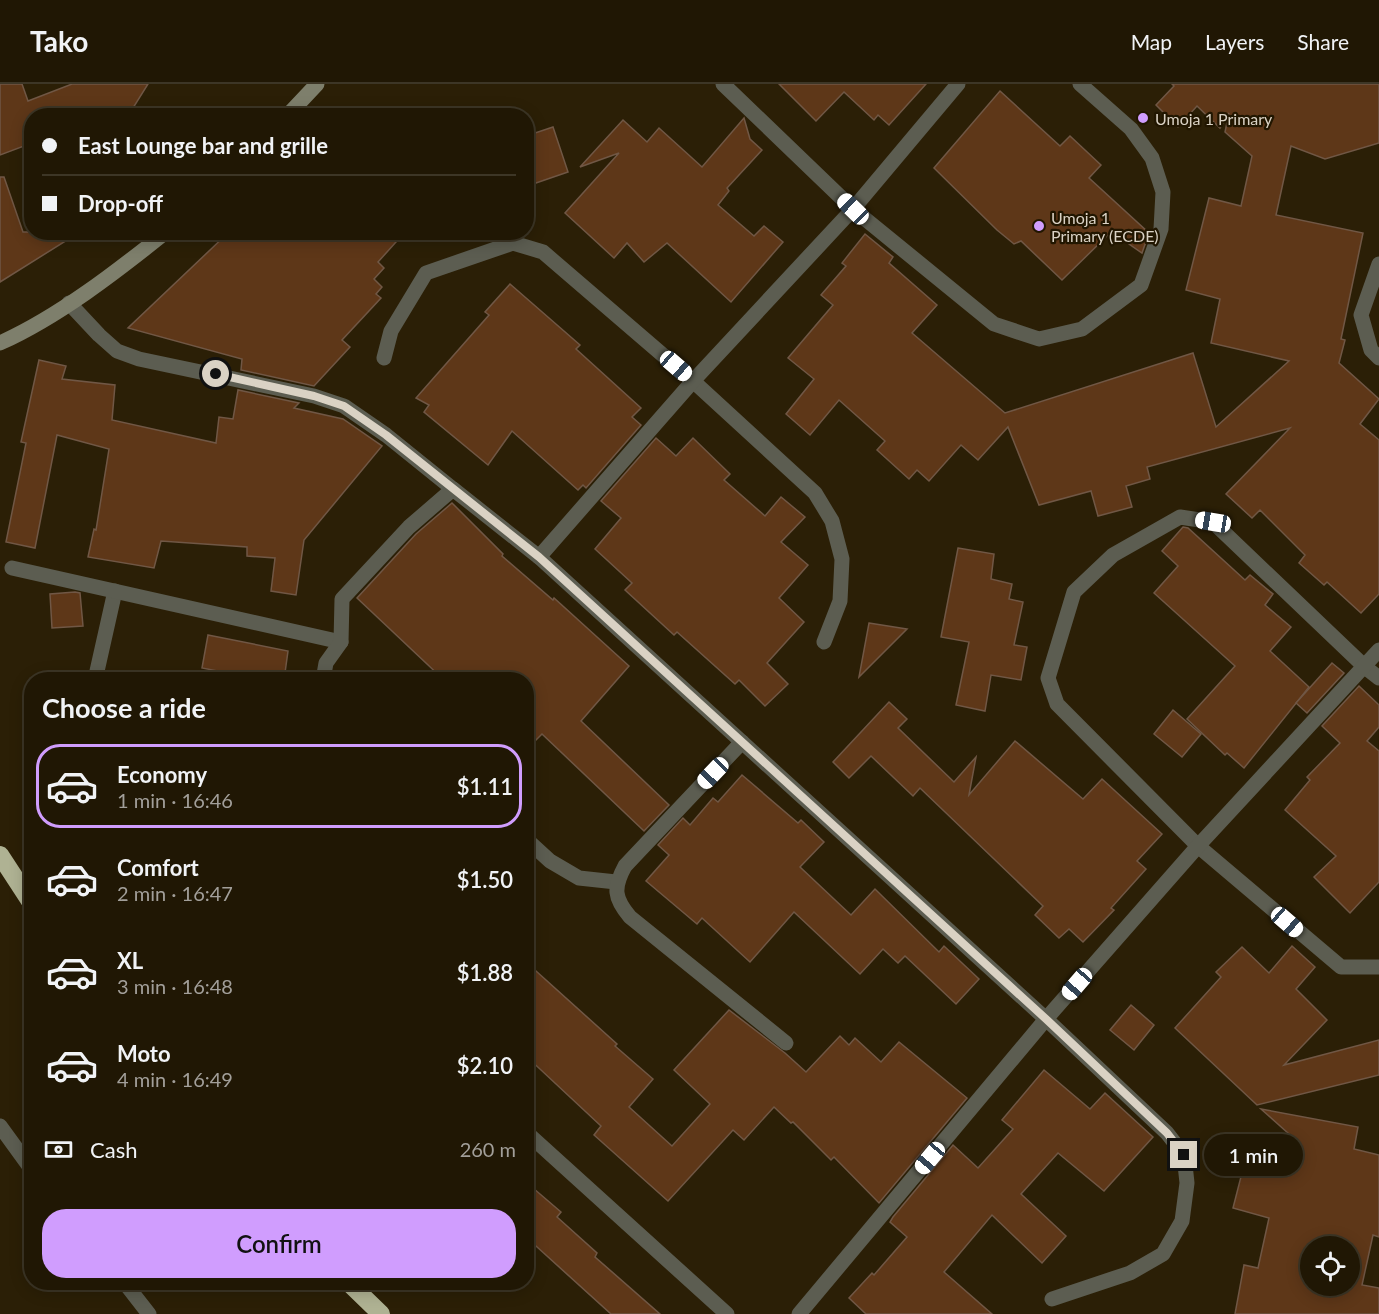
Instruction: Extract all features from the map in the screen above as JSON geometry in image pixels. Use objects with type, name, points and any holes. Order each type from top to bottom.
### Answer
[{"type":"highway","points":[[0,855],[24,892]]},
{"type":"highway","points":[[356,1290],[381,1314]]},
{"type":"street","points":[[294,108],[317,84]]},
{"type":"street","points":[[723,84],[853,209],[994,324],[1039,339],[1083,329],[1141,285],[1161,229],[1163,192],[1152,158],[1131,129],[1080,84]]},
{"type":"street","points":[[539,557],[693,381],[853,209],[958,84]]},
{"type":"street","points":[[0,343],[23,333],[69,303],[117,271],[156,240]]},
{"type":"street","points":[[384,358],[391,331],[426,273],[513,243],[543,252],[693,381],[815,493],[832,521],[842,559],[840,601],[824,642]]},
{"type":"street","points":[[1379,264],[1361,315],[1371,350],[1379,358]]},
{"type":"street","points":[[69,303],[117,351],[139,358],[314,396],[344,406],[386,435],[539,557],[1046,1019],[1167,1133],[1184,1155],[1187,1182],[1182,1221],[1163,1254],[1130,1273],[1052,1299]]},
{"type":"street","points":[[324,672],[326,663],[340,642],[342,599],[410,527],[453,489]]},
{"type":"street","points":[[1379,678],[1213,522],[1180,517],[1113,555],[1074,592],[1048,678],[1057,704],[1198,846],[1341,968],[1379,967]]},
{"type":"street","points":[[12,568],[340,642]]},
{"type":"street","points":[[97,672],[115,591]]},
{"type":"street","points":[[800,1314],[1046,1019],[1198,846],[1379,650]]},
{"type":"street","points":[[742,742],[625,866],[616,882],[618,903],[630,918],[786,1042]]},
{"type":"street","points":[[534,846],[550,861],[579,878],[616,882]]},
{"type":"street","points":[[0,1126],[24,1159]]},
{"type":"street","points":[[534,1139],[727,1314]]},
{"type":"street","points":[[130,1290],[149,1314]]},
{"type":"building","points":[[0,84],[22,84],[28,101],[72,84],[148,84],[133,108],[24,108],[24,146],[0,155]]},
{"type":"building","points":[[779,84],[926,84],[889,125],[878,115],[874,120],[844,92],[816,121]]},
{"type":"building","points":[[1172,84],[1379,84],[1379,143],[1325,159],[1291,146],[1276,215],[1363,233],[1341,339],[1345,340],[1339,363],[1379,399],[1360,424],[1379,440],[1379,594],[1361,613],[1327,582],[1324,585],[1299,563],[1305,555],[1260,510],[1252,518],[1226,494],[1290,428],[1147,467],[1150,479],[1126,486],[1132,507],[1098,516],[1091,491],[1039,505],[1008,427],[978,460],[961,445],[929,481],[917,470],[909,479],[877,450],[885,441],[839,400],[810,435],[786,414],[814,379],[788,358],[833,305],[821,295],[846,266],[842,263],[865,234],[893,257],[889,263],[937,305],[912,333],[1005,413],[1193,353],[1216,427],[1289,361],[1211,343],[1220,299],[1186,290],[1209,198],[1241,206],[1252,156],[1225,132],[1229,113],[1220,128],[1197,106],[1178,127],[1156,105],[1174,86]]},
{"type":"building","points":[[1000,91],[1060,146],[1070,136],[1101,165],[1089,178],[1149,233],[1142,253],[1110,233],[1062,280],[1021,241],[1014,244],[997,230],[934,168]]},
{"type":"building","points":[[744,118],[750,139],[762,150],[727,188],[729,191],[718,205],[754,236],[764,226],[783,242],[731,302],[667,243],[644,262],[627,243],[614,258],[565,213],[619,153],[580,167],[623,120],[647,142],[659,128],[702,167]]},
{"type":"building","points":[[553,127],[568,172],[534,184],[534,133]]},
{"type":"building","points":[[0,177],[4,177],[24,232],[24,240],[67,240],[0,282]]},
{"type":"building","points":[[221,240],[398,240],[378,262],[384,268],[374,279],[382,287],[376,294],[381,298],[342,340],[350,347],[314,386],[241,370],[242,359],[128,328]]},
{"type":"building","points":[[510,284],[580,345],[576,349],[641,408],[632,417],[641,425],[586,488],[583,485],[578,490],[512,431],[488,465],[424,412],[429,405],[416,398],[489,315],[485,312]]},
{"type":"building","points":[[39,360],[66,366],[62,379],[115,385],[112,420],[216,443],[219,417],[233,419],[238,390],[299,403],[294,408],[343,419],[382,446],[304,540],[296,595],[271,591],[275,558],[247,556],[247,547],[161,541],[154,568],[88,557],[94,529],[96,530],[109,449],[57,435],[35,548],[6,542],[26,443],[21,442]]},
{"type":"building","points":[[656,438],[676,456],[693,438],[730,474],[724,480],[765,516],[781,497],[805,517],[781,542],[808,565],[779,598],[804,622],[767,663],[788,684],[765,706],[739,680],[735,684],[677,632],[674,635],[625,590],[632,583],[595,549],[621,518],[601,501]]},
{"type":"building","points":[[452,503],[503,554],[502,556],[553,600],[554,598],[629,666],[581,721],[669,805],[644,831],[542,734],[534,742],[534,672],[436,672],[357,598],[416,534]]},
{"type":"building","points":[[1183,527],[1188,528],[1245,580],[1250,575],[1273,594],[1265,605],[1291,627],[1270,651],[1309,687],[1244,768],[1227,753],[1225,755],[1187,719],[1235,666],[1154,593],[1178,566],[1162,551]]},
{"type":"building","points":[[958,548],[994,554],[991,579],[1012,584],[1009,599],[1023,602],[1014,645],[1027,647],[1021,680],[991,675],[985,711],[956,705],[969,642],[941,637]]},
{"type":"building","points":[[80,593],[83,626],[52,628],[50,594]]},
{"type":"building","points":[[869,623],[907,629],[859,677]]},
{"type":"building","points":[[208,635],[288,651],[285,672],[222,672],[202,668]]},
{"type":"building","points":[[1332,663],[1344,673],[1307,713],[1296,703]]},
{"type":"building","points":[[1359,686],[1379,705],[1379,727],[1367,741],[1379,751],[1379,882],[1350,913],[1314,877],[1336,856],[1285,810],[1310,780],[1307,777],[1340,743],[1322,726]]},
{"type":"building","points":[[889,702],[907,719],[898,728],[954,782],[976,757],[969,795],[1015,741],[1083,799],[1102,779],[1162,834],[1137,861],[1146,869],[1111,908],[1114,910],[1083,942],[1069,929],[1059,938],[1035,915],[1043,906],[920,788],[913,796],[871,756],[849,778],[833,762]]},
{"type":"building","points":[[1173,710],[1201,734],[1182,757],[1154,734]]},
{"type":"building","points":[[742,775],[798,823],[801,820],[824,842],[800,867],[851,915],[875,889],[939,952],[944,946],[979,979],[956,1004],[905,956],[898,963],[883,949],[860,974],[794,912],[750,962],[702,918],[697,924],[646,881],[669,855],[658,845],[683,818],[690,825],[713,798],[718,802]]},
{"type":"building","points":[[1292,946],[1315,967],[1296,989],[1327,1020],[1284,1065],[1379,1040],[1379,1075],[1257,1105],[1175,1028],[1221,977],[1216,972],[1242,947],[1269,973]]},
{"type":"building","points":[[534,969],[653,1079],[629,1107],[672,1146],[710,1104],[674,1070],[729,1010],[806,1072],[840,1036],[849,1045],[855,1038],[881,1062],[899,1042],[967,1098],[879,1203],[834,1157],[831,1160],[793,1122],[791,1123],[774,1107],[744,1140],[733,1130],[668,1201],[594,1135],[601,1126],[534,1063]]},
{"type":"building","points":[[1131,1005],[1154,1025],[1134,1050],[1110,1030]]},
{"type":"building","points":[[1044,1070],[1090,1109],[1105,1093],[1153,1137],[1104,1191],[1058,1153],[1021,1194],[1066,1236],[1042,1263],[992,1215],[944,1272],[992,1314],[866,1314],[849,1298],[872,1273],[874,1275],[907,1237],[890,1222],[893,1217],[953,1145],[978,1168],[1013,1129],[1002,1120]]},
{"type":"building","points":[[1261,1109],[1358,1127],[1354,1149],[1379,1155],[1379,1237],[1373,1235],[1362,1285],[1379,1288],[1379,1314],[1235,1314],[1244,1265],[1258,1268],[1269,1218],[1233,1208],[1245,1161],[1252,1149],[1289,1134]]},
{"type":"building","points":[[534,1189],[561,1212],[557,1217],[597,1253],[595,1257],[660,1314],[611,1314],[534,1244]]},
{"type":"place","name":"Umoja 1 Primary","points":[[1143,118]]},
{"type":"place","name":"Umoja 1 Primary (ECDE)","points":[[1039,226]]},
{"type":"route","points":[[216,374],[314,396],[344,406],[386,435],[539,557],[1046,1019],[1167,1133],[1184,1155]]}]
